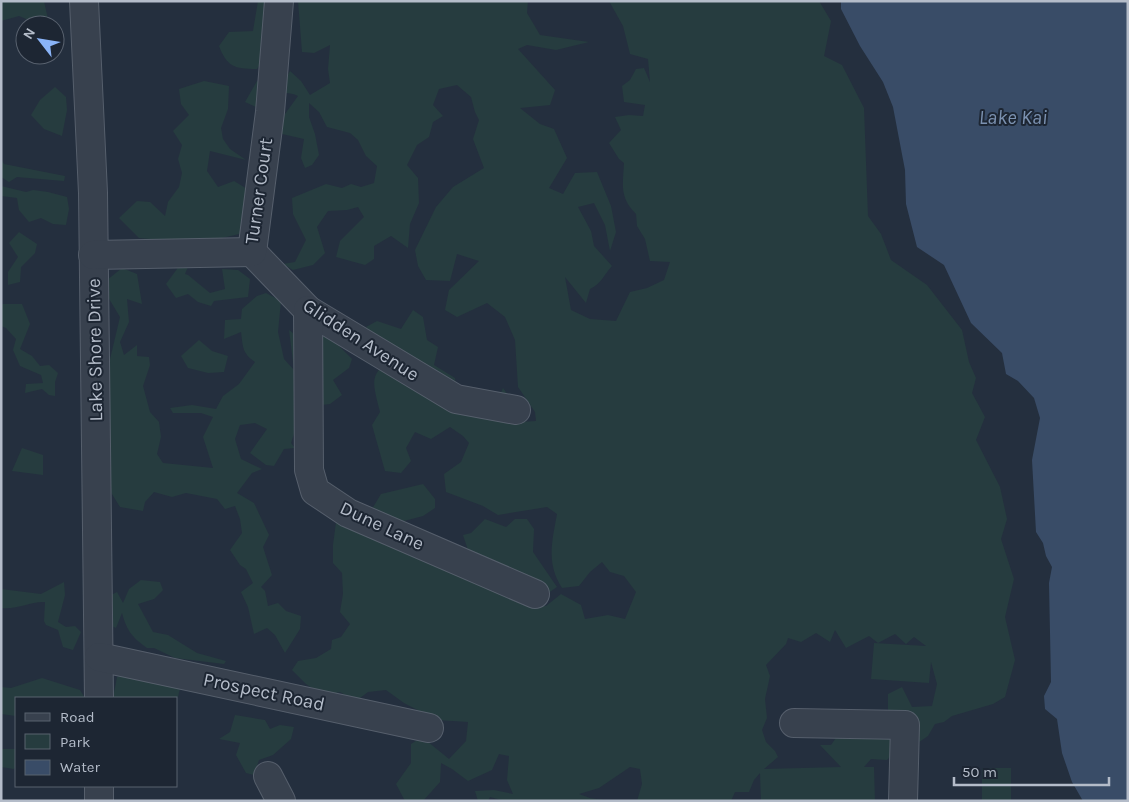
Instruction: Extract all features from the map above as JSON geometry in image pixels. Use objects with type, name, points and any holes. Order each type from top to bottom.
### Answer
[{"type":"street","name":"Lake Shore Drive","points":[[84,1],[93,193],[99,697]]},
{"type":"street","name":"Turner Court","points":[[93,255],[252,252],[270,112],[278,1]]},
{"type":"street","name":"Glidden Avenue","points":[[252,252],[308,310],[456,399],[516,410]]},
{"type":"street","name":"Dune Lane","points":[[308,310],[309,470],[315,491],[348,513],[535,594]]},
{"type":"street","name":"Prospect Road","points":[[99,656],[429,728]]},
{"type":"street","points":[[794,723],[906,725],[903,801]]},
{"type":"street","points":[[268,776],[281,801]]},
{"type":"street","points":[[100,787],[100,801]]},
{"type":"green space","points":[[1,1],[44,1],[47,15],[15,15],[15,17],[1,21]]},
{"type":"green space","points":[[258,1],[286,1],[264,58],[257,69],[237,67],[229,63],[219,46],[229,32],[253,31]]},
{"type":"green space","points":[[298,1],[528,1],[527,13],[540,35],[589,42],[556,50],[527,45],[518,49],[555,90],[550,105],[520,108],[540,124],[554,129],[567,158],[549,188],[563,194],[575,173],[597,172],[611,206],[616,232],[610,251],[605,225],[594,203],[578,207],[591,231],[594,246],[612,266],[600,282],[590,289],[586,303],[565,277],[571,310],[590,319],[616,321],[630,292],[647,288],[664,280],[670,262],[650,261],[645,239],[637,226],[636,214],[624,196],[624,163],[619,159],[609,143],[621,130],[615,117],[643,116],[645,105],[624,102],[622,86],[630,80],[636,69],[644,68],[650,82],[648,59],[630,54],[623,26],[609,1],[819,1],[831,21],[824,56],[842,65],[864,108],[868,216],[881,234],[891,260],[927,285],[962,330],[969,362],[976,378],[972,393],[985,417],[976,440],[1000,487],[1007,519],[1001,539],[1014,579],[1005,617],[1015,660],[1005,697],[993,704],[952,716],[944,722],[935,724],[928,736],[910,748],[904,742],[887,760],[871,759],[864,767],[874,767],[875,801],[761,801],[760,773],[754,780],[749,792],[735,792],[731,801],[637,801],[642,784],[640,769],[630,767],[599,788],[579,794],[610,801],[505,801],[490,797],[488,801],[478,801],[475,791],[494,790],[513,794],[507,780],[509,756],[499,754],[492,770],[468,781],[441,763],[440,782],[423,801],[405,801],[396,784],[411,763],[411,744],[422,737],[449,759],[466,741],[468,722],[437,720],[404,703],[386,690],[368,692],[356,701],[340,692],[324,696],[306,684],[292,670],[298,661],[316,658],[331,649],[332,640],[341,637],[350,624],[340,612],[343,594],[342,573],[333,563],[337,515],[369,514],[381,494],[423,484],[435,499],[435,508],[423,516],[404,521],[400,543],[469,553],[463,535],[471,533],[485,519],[506,527],[515,519],[527,519],[534,529],[533,552],[557,587],[532,604],[546,606],[561,594],[581,605],[585,619],[608,615],[625,619],[636,592],[624,576],[610,572],[602,562],[590,572],[579,586],[562,588],[557,579],[552,561],[552,543],[557,514],[547,507],[498,515],[483,506],[446,492],[444,474],[461,462],[469,443],[450,427],[431,439],[415,432],[406,448],[411,461],[401,473],[385,471],[372,425],[380,412],[374,384],[377,372],[396,351],[379,345],[366,327],[377,321],[401,329],[413,310],[423,317],[427,340],[438,347],[434,365],[455,378],[456,387],[490,417],[503,388],[508,395],[519,422],[536,421],[535,412],[518,387],[515,340],[505,317],[487,303],[457,317],[445,310],[449,290],[479,261],[457,254],[450,281],[426,280],[418,266],[415,250],[436,207],[453,187],[484,168],[473,139],[479,120],[471,97],[457,85],[439,89],[433,105],[443,116],[433,122],[429,137],[417,145],[407,165],[418,178],[419,203],[410,224],[408,248],[391,236],[374,246],[374,259],[365,265],[336,257],[340,241],[364,217],[358,207],[347,210],[328,211],[317,227],[325,253],[313,265],[293,270],[283,264],[295,262],[306,240],[293,214],[292,198],[326,184],[342,188],[351,184],[361,187],[374,183],[377,166],[366,156],[358,140],[350,133],[327,127],[319,112],[309,103],[309,117],[319,155],[312,165],[305,168],[301,158],[304,139],[282,134],[277,125],[298,96],[286,93],[276,95],[258,108],[245,102],[257,81],[281,87],[290,71],[301,81],[310,95],[330,83],[328,69],[330,45],[314,53],[302,52]],"holes":[[[835,630],[846,648],[869,636],[878,643],[895,634],[906,644],[914,637],[926,646],[874,643],[871,679],[929,683],[931,662],[937,684],[932,706],[912,707],[902,687],[888,694],[888,718],[842,729],[831,745],[820,745],[841,767],[764,769],[778,757],[766,742],[762,730],[767,718],[765,699],[770,676],[766,665],[786,644],[788,638],[801,642],[816,633],[830,642]]]},
{"type":"green space","points":[[204,81],[229,86],[228,109],[221,128],[223,139],[230,149],[246,160],[210,151],[207,171],[218,187],[234,181],[252,192],[249,221],[239,234],[214,240],[194,252],[185,274],[210,293],[225,289],[222,269],[238,270],[250,279],[248,297],[214,301],[211,306],[198,302],[188,294],[176,298],[166,284],[177,269],[186,247],[172,241],[139,238],[119,218],[137,201],[150,202],[165,216],[168,202],[179,187],[182,173],[178,159],[182,145],[173,131],[189,115],[181,104],[179,89]]},
{"type":"green space","points":[[55,87],[66,97],[67,110],[62,136],[44,129],[31,115],[40,100]]},
{"type":"green space","points":[[1,159],[4,164],[65,176],[64,181],[17,177],[9,182],[1,177]]},
{"type":"green space","points":[[1,186],[26,192],[33,190],[48,192],[67,197],[69,209],[66,225],[53,224],[41,218],[29,222],[19,210],[17,198],[1,196]]},
{"type":"green space","points":[[19,232],[37,244],[35,253],[21,267],[20,282],[8,285],[8,272],[18,257],[9,243]]},
{"type":"green space","points":[[122,268],[137,274],[142,304],[127,299],[129,322],[120,342],[124,355],[137,345],[137,356],[149,357],[150,365],[143,386],[150,412],[159,422],[161,437],[157,454],[163,463],[213,468],[203,437],[213,417],[201,413],[173,413],[170,408],[192,405],[216,409],[223,396],[239,384],[255,362],[245,353],[241,332],[224,339],[225,320],[241,319],[242,309],[257,296],[266,293],[281,301],[278,332],[284,359],[294,370],[289,330],[298,337],[316,329],[332,339],[352,359],[349,368],[333,380],[342,395],[330,404],[322,405],[296,428],[291,443],[295,448],[284,449],[274,466],[266,465],[250,453],[267,429],[255,423],[240,425],[235,439],[241,459],[262,469],[252,473],[237,493],[254,503],[269,535],[263,547],[272,575],[261,587],[265,591],[268,606],[278,603],[286,611],[301,616],[300,629],[285,653],[275,635],[267,628],[254,634],[248,607],[241,592],[253,583],[246,569],[240,565],[230,550],[242,533],[240,519],[235,506],[225,509],[217,499],[186,493],[172,497],[154,492],[145,502],[143,511],[120,507],[102,478],[106,376],[120,317],[108,297],[107,280]]},
{"type":"green space","points":[[22,304],[30,324],[20,349],[32,356],[40,366],[49,365],[58,373],[55,382],[55,396],[49,395],[42,389],[25,393],[26,384],[43,383],[41,375],[20,366],[13,350],[16,339],[6,328],[1,326],[1,305]]},
{"type":"green space","points":[[199,340],[212,351],[228,356],[224,372],[208,373],[188,368],[181,356]]},
{"type":"green space","points":[[22,448],[43,455],[43,475],[12,471]]},
{"type":"green space","points":[[141,580],[160,582],[163,590],[154,599],[138,604],[153,632],[168,635],[197,653],[226,661],[224,664],[175,658],[154,648],[147,648],[131,633],[122,613],[116,628],[99,620],[103,599],[117,592],[123,603],[129,589]]},
{"type":"green space","points":[[64,582],[65,595],[58,622],[66,627],[75,626],[81,632],[73,650],[63,647],[58,630],[46,625],[44,621],[45,602],[13,608],[1,608],[1,589],[41,594]]},
{"type":"green space","points":[[145,664],[182,680],[178,697],[113,697],[117,677]]},
{"type":"green space","points":[[42,678],[80,690],[84,697],[15,697],[15,716],[1,714],[1,687],[11,688]]},
{"type":"green space","points":[[235,715],[265,720],[270,729],[280,725],[294,727],[291,739],[273,755],[259,760],[254,775],[246,773],[236,755],[240,743],[219,739],[230,732]]},
{"type":"green space","points":[[1,749],[15,749],[14,769],[1,767]]},
{"type":"green space","points":[[982,768],[1011,768],[1011,801],[982,801]]},
{"type":"water","name":"Lake Kai","points":[[841,1],[1128,1],[1128,801],[1083,801],[1072,782],[1062,753],[1057,719],[1045,709],[1044,696],[1051,682],[1049,583],[1052,567],[1046,556],[1043,543],[1036,532],[1032,460],[1040,418],[1034,398],[1018,381],[1006,374],[1002,353],[971,323],[944,265],[917,247],[906,204],[905,170],[893,107],[883,82],[860,46],[841,9]]}]
